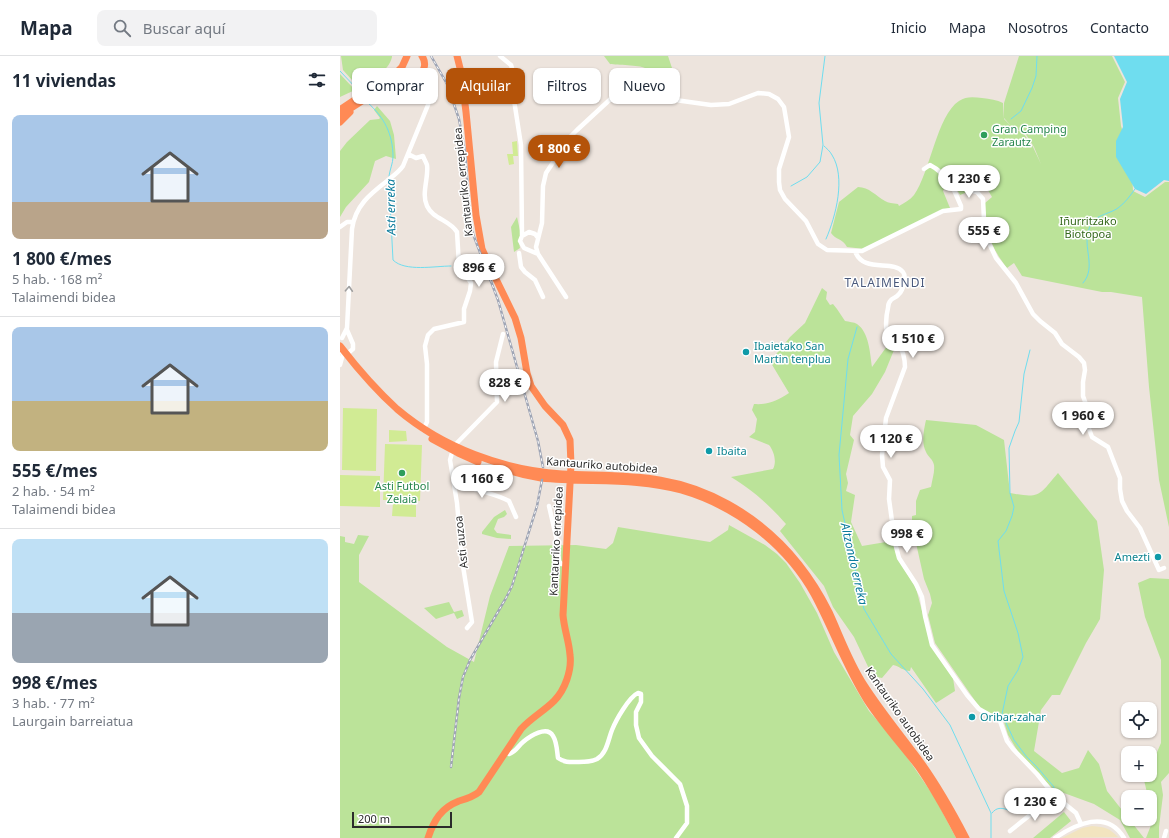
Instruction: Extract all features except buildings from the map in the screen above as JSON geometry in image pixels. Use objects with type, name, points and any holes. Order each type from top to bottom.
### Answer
[{"type":"highway","points":[[422,56],[425,65]]},
{"type":"highway","points":[[423,68],[430,56]]},
{"type":"highway","points":[[452,56],[457,68]]},
{"type":"highway","points":[[457,56],[459,68]]},
{"type":"highway","points":[[462,56],[465,79],[466,112]]},
{"type":"highway","points":[[400,68],[405,58]]},
{"type":"highway","points":[[340,104],[352,98]]},
{"type":"highway","points":[[340,110],[352,101]]},
{"type":"highway","points":[[340,115],[357,104]]},
{"type":"highway","points":[[340,122],[360,104]]},
{"type":"highway","points":[[465,104],[466,112]]},
{"type":"highway","name":"Kantauriko errepidea","points":[[428,838],[435,820],[442,811],[454,803],[475,796],[515,736],[527,722],[550,705],[558,696],[568,675],[570,656],[564,628],[563,615],[571,465],[568,435],[563,425],[544,406],[531,386],[527,373],[521,338],[515,318],[482,248],[476,215],[466,112]]},
{"type":"highway","name":"Kantauriko autobidea","points":[[341,341],[365,377],[397,409],[436,437],[476,458]]},
{"type":"highway","name":"Kantauriko autobidea","points":[[344,353],[371,390],[399,416],[421,433],[442,445],[476,458],[541,472],[645,477],[682,484],[729,504],[758,523],[789,551],[809,576],[829,612],[851,662],[862,682],[930,776],[947,803],[964,837]]},
{"type":"street","points":[[500,56],[511,65],[514,75],[514,100],[521,145],[523,229],[521,245],[524,248],[538,254]]},
{"type":"street","points":[[566,297],[538,254],[536,247],[542,223],[542,186],[546,173],[570,137],[618,92],[626,89],[637,88],[668,99],[718,105],[729,104],[761,92],[771,95],[780,101],[784,107],[786,115],[788,141],[780,163],[778,177],[779,186],[783,196],[806,221],[821,247],[833,252],[866,249],[943,212],[962,208],[954,191],[954,187],[940,171],[930,165],[924,169]]},
{"type":"street","points":[[341,341],[346,334],[347,328],[353,222],[356,212],[363,201],[402,168],[428,104]]},
{"type":"street","points":[[408,154],[416,158],[424,156],[427,166],[425,187],[426,205],[434,214],[454,228],[456,232],[459,265],[471,283],[464,309],[464,322],[434,329],[428,335],[426,346],[427,422],[423,430]]},
{"type":"street","points":[[954,187],[963,184],[968,190],[977,192],[982,197],[984,225],[987,239],[996,258],[1016,283],[1032,314],[1055,333],[1062,344],[1080,357],[1084,363],[1085,370],[1083,396],[1088,410],[1088,429],[1092,437],[1108,447],[1120,478],[1122,501],[1127,511],[1140,528],[1159,570],[1164,568]]},
{"type":"street","points":[[340,227],[347,222],[353,222]]},
{"type":"street","points":[[523,229],[538,238]]},
{"type":"street","points":[[522,236],[540,230]]},
{"type":"street","points":[[529,250],[536,247]]},
{"type":"street","points":[[855,251],[859,257],[870,264],[900,268],[905,276],[900,294],[891,300],[886,319],[888,337],[900,346],[905,367],[886,418],[882,455],[883,467],[890,480],[889,499],[895,543],[900,558],[922,597],[932,644],[943,662],[979,709],[1000,721],[1007,741],[1013,749],[1054,795],[1076,813],[1081,824]]},
{"type":"street","points":[[519,253],[521,267],[535,280],[543,297]]},
{"type":"street","points":[[341,363],[344,353],[354,346],[347,328]]},
{"type":"street","points":[[344,353],[382,398],[405,418],[453,447],[497,402],[496,362],[504,334]]},
{"type":"street","points":[[341,341],[347,338],[352,341]]},
{"type":"street","points":[[341,363],[350,360]]},
{"type":"street","name":"Asti auzoa","points":[[453,447],[450,460],[457,503],[462,560],[472,622],[467,628]]},
{"type":"street","points":[[453,477],[466,485],[509,501],[516,517]]},
{"type":"street","points":[[549,506],[557,541],[558,561],[561,564],[565,564]]},
{"type":"street","points":[[505,752],[509,754],[513,752],[529,737],[538,732],[545,731],[554,736],[558,758],[562,761],[588,762],[597,759],[606,747],[612,728],[630,699],[638,693],[641,694],[642,698],[636,717],[639,738],[652,756],[680,784],[687,806],[687,823],[676,838]]},
{"type":"street","points":[[1010,831],[1054,795]]},
{"type":"street","points":[[1055,838],[1081,824],[1093,821],[1113,826],[1122,834],[1124,838]]},
{"type":"street","points":[[1164,838],[1166,832]]},
{"type":"green space","points":[[341,56],[392,56],[386,68],[352,68],[352,80],[343,70]]},
{"type":"green space","points":[[604,56],[668,56],[672,68],[645,68],[610,64]]},
{"type":"green space","name":"Iñurritzako Biotopoa","points":[[1019,56],[1112,56],[1125,82],[1118,98],[1121,126],[1131,156],[1133,191],[1145,197],[1165,182],[1169,182],[1169,527],[1159,480],[1149,387],[1142,297],[1102,292],[1022,276],[1014,263],[1007,268],[996,252],[987,230],[985,203],[992,197],[985,185],[960,195],[954,184],[947,184],[943,191],[950,208],[864,249],[847,247],[831,233],[839,202],[858,187],[866,188],[886,202],[898,204],[899,206],[914,195],[925,173],[945,118],[951,108],[962,99],[976,97],[1003,103],[1004,119],[1012,127],[1004,118],[1004,103]],"holes":[[[1012,127],[1025,133],[1034,147],[1041,164],[1033,147],[1024,134]]]},
{"type":"green space","points":[[340,74],[352,87],[352,91],[340,97]]},
{"type":"green space","points":[[377,106],[390,121],[394,135],[396,159],[386,156],[375,161],[369,182],[346,207],[340,217],[340,151],[347,142],[370,120],[380,118],[374,110]]},
{"type":"green space","points":[[517,141],[518,156],[513,156],[514,164],[509,165],[507,154],[513,154],[512,142]]},
{"type":"green space","points":[[517,217],[521,235],[519,242],[520,248],[514,252],[511,227]]},
{"type":"green space","points":[[822,288],[827,292],[826,299],[830,305],[833,304],[845,321],[857,324],[864,332],[870,349],[872,367],[890,342],[894,350],[885,372],[872,394],[853,416],[850,435],[854,440],[846,474],[848,483],[846,491],[855,495],[851,522],[862,546],[892,541],[898,559],[916,588],[931,646],[953,678],[955,691],[936,703],[911,667],[910,671],[908,671],[893,665],[882,678],[871,673],[854,637],[833,607],[824,586],[780,531],[786,524],[760,498],[747,487],[731,477],[773,469],[775,463],[774,457],[769,445],[749,437],[755,432],[757,419],[752,410],[754,404],[772,402],[789,393],[771,363],[773,358],[790,337],[805,323]]},
{"type":"green space","points":[[343,408],[377,409],[376,471],[342,470]]},
{"type":"green space","points":[[926,420],[976,425],[1004,440],[1010,493],[1028,496],[1038,494],[1043,491],[1058,473],[1097,521],[1104,570],[1100,619],[1086,643],[1060,695],[1052,695],[1041,710],[1034,751],[1062,773],[1079,768],[1088,750],[1099,764],[1107,791],[1121,809],[1121,822],[1094,804],[1053,789],[1020,755],[1008,735],[1003,719],[980,708],[935,643],[928,615],[932,603],[924,579],[912,525],[912,516],[916,515],[916,501],[920,490],[931,487],[934,473],[932,460],[924,448],[924,428]]},
{"type":"green space","points":[[389,430],[406,431],[407,441],[389,442]]},
{"type":"green space","name":"Asti Futbol Zelaia","points":[[385,444],[422,445],[420,501],[383,500]]},
{"type":"green space","points":[[340,475],[380,476],[380,507],[340,506]]},
{"type":"green space","points":[[393,503],[416,505],[416,517],[392,516]]},
{"type":"green space","points":[[505,510],[507,514],[498,519],[494,529],[497,533],[511,535],[511,539],[497,538],[482,534],[494,517]]},
{"type":"green space","points":[[729,525],[765,545],[786,563],[800,583],[817,613],[834,652],[869,711],[898,744],[935,798],[956,838],[340,838],[340,536],[345,537],[345,542],[354,544],[358,535],[369,536],[359,555],[359,582],[447,647],[474,662],[490,596],[509,546],[576,545],[606,549],[613,543],[618,527],[710,542],[728,530]]},
{"type":"green space","points":[[1150,578],[1169,579],[1169,773],[1161,782],[1163,795],[1159,838],[1146,838],[1151,826],[1157,826],[1157,790],[1146,790],[1144,782],[1157,782],[1157,752],[1161,743],[1161,660],[1145,617],[1138,583]]},
{"type":"green space","points":[[449,602],[454,612],[462,610],[464,616],[457,619],[454,613],[436,619],[424,608]]},
{"type":"green space","points":[[1064,812],[1071,821],[1050,838],[1033,838]]},
{"type":"green space","points":[[1123,826],[1135,826],[1144,838],[1130,838]]},
{"type":"sand","points":[[1092,826],[1106,828],[1118,837],[1062,838],[1082,828]]},
{"type":"water","points":[[1114,56],[1169,56],[1169,181],[1164,180],[1146,194],[1135,189],[1116,157],[1116,141],[1123,127],[1120,99],[1127,82]]},
{"type":"waterway","points":[[791,186],[807,177],[820,162],[823,145],[819,103],[825,56]]},
{"type":"waterway","points":[[1011,119],[1021,111],[1032,88],[1036,76],[1037,56]]},
{"type":"waterway","name":"Asti erreka","points":[[340,71],[352,84]]},
{"type":"waterway","name":"Asti erreka","points":[[369,104],[379,114],[389,133],[393,149],[393,162],[389,176]]},
{"type":"waterway","points":[[824,146],[829,151],[836,164],[839,185],[836,208],[826,239]]},
{"type":"waterway","name":"Asti erreka","points":[[389,183],[393,260],[398,264],[412,267],[451,266]]},
{"type":"waterway","points":[[1083,283],[1089,270],[1087,236],[1091,224],[1094,220],[1121,206],[1135,189]]},
{"type":"waterway","name":"Altzondo erreka","points":[[857,327],[848,359],[839,455],[842,510],[864,609],[891,654],[923,689],[950,725],[991,813],[991,838]]},
{"type":"waterway","name":"Altzondo erreka","points":[[1030,350],[1024,374],[1019,422],[1009,448],[1010,493],[1014,507],[1006,531],[998,541],[1004,591],[1018,633],[1023,657],[1018,670],[1008,686],[1002,714],[1014,740],[1026,756],[1054,787],[1053,791]]},
{"type":"waterway","name":"Altzondo erreka","points":[[992,813],[999,808],[1020,813],[1024,812],[1031,809],[1050,794]]},
{"type":"railway","points":[[431,56],[447,84],[459,119],[465,152],[470,216],[473,234],[498,300],[538,441],[543,467]]},
{"type":"railway","points":[[451,767],[463,677],[470,660],[512,586],[537,506],[542,480]]},
{"type":"place","name":"Gran Camping Zarautz","points":[[984,135]]},
{"type":"place","name":"Ibaietako San Martin tenplua","points":[[746,352]]},
{"type":"place","name":"Ibaita","points":[[709,451]]},
{"type":"place","name":"Asti Futbol Zelaia","points":[[402,473]]},
{"type":"place","name":"Amezti","points":[[1158,557]]},
{"type":"place","name":"Oribar-zahar","points":[[972,717]]},
{"type":"district","name":"TALAIMENDI","points":[[885,283]]}]
